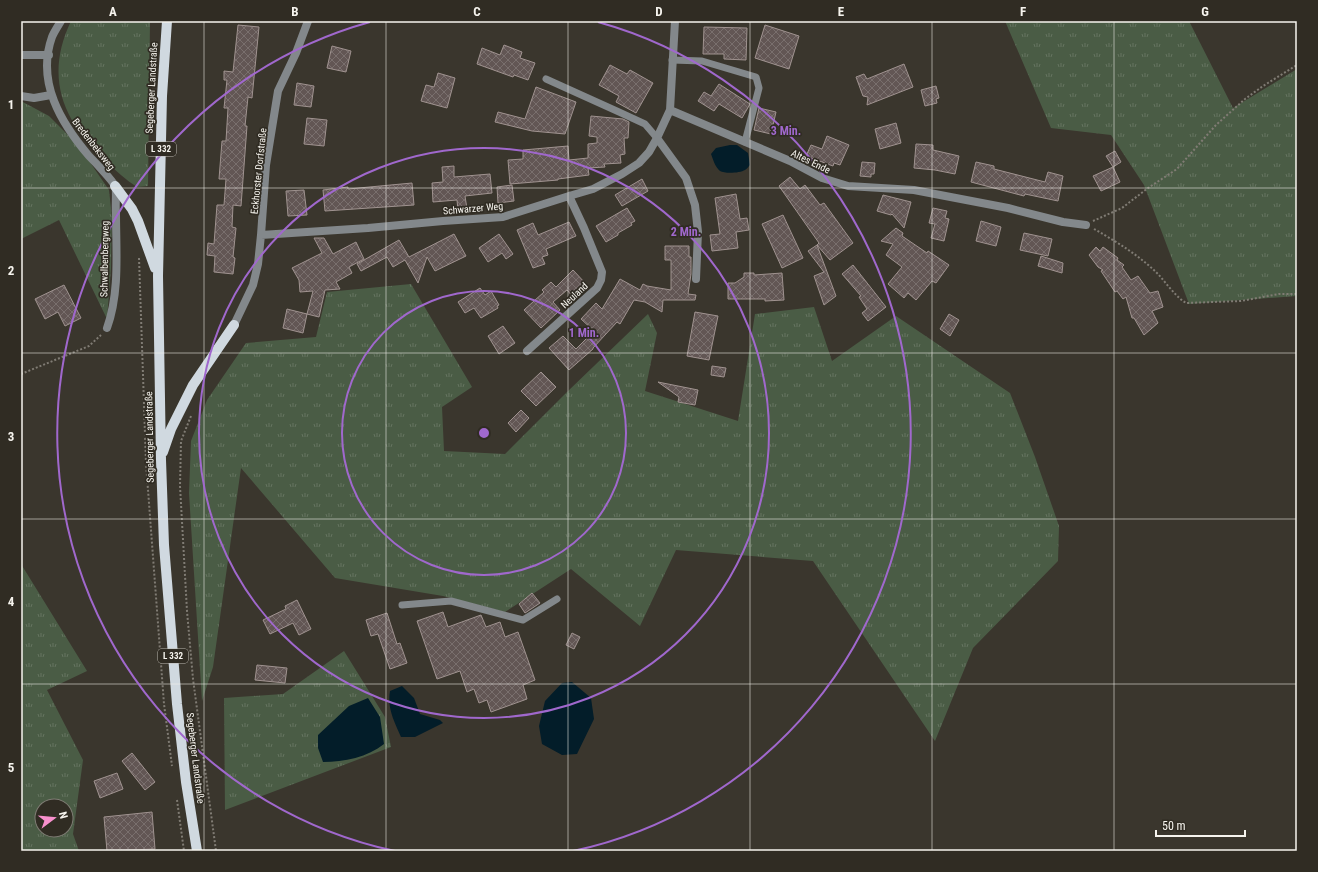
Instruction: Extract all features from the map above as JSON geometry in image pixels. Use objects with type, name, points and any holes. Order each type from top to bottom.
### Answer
[{"type":"main road","name":"Segeberger Landstraße","points":[[167,21],[162,96],[158,276],[164,544],[177,704],[186,782],[197,851]]},
{"type":"main road","points":[[115,186],[132,209],[138,221],[158,276]]},
{"type":"main road","points":[[161,460],[171,429],[193,385],[234,325]]},
{"type":"street","name":"Bredenbeksweg","points":[[61,21],[52,37],[49,55],[47,76],[51,95],[62,119],[80,144],[115,186]]},
{"type":"street","name":"Eckhorster Dorfstraße","points":[[234,325],[253,285],[258,264],[266,165],[278,90],[296,53],[308,21]]},
{"type":"street","points":[[670,110],[675,21]]},
{"type":"street","points":[[21,55],[49,55]]},
{"type":"street","points":[[21,96],[34,98],[51,95]]},
{"type":"street","name":"Schwarzer Weg","points":[[261,235],[503,217],[593,189],[633,167],[649,152],[670,110]]},
{"type":"street","name":"Altes Ende","points":[[670,110],[790,161],[822,178],[848,186],[914,190],[1008,208],[1063,222],[1086,225]]},
{"type":"street","points":[[657,138],[686,178],[695,205],[698,232],[696,279]]},
{"type":"street","name":"Schwalbenbergweg","points":[[107,328],[112,313],[116,274],[115,186]]},
{"type":"street","name":"Neuland","points":[[527,351],[597,288],[601,280],[602,272],[599,264],[569,196]]},
{"type":"lane","points":[[672,60],[702,61],[756,77],[759,88],[745,142]]},
{"type":"lane","points":[[546,79],[645,124],[657,138]]},
{"type":"lane","points":[[402,605],[451,601],[523,620],[557,599]]},
{"type":"path","points":[[1086,225],[1122,208],[1148,188],[1177,169],[1216,125],[1245,99],[1262,86],[1297,66]]},
{"type":"path","points":[[1086,225],[1116,241],[1142,260],[1158,274],[1181,300],[1186,303],[1241,301],[1279,294],[1297,294]]},
{"type":"path","points":[[21,374],[88,346],[107,328]]},
{"type":"path","points":[[192,412],[181,441],[180,494],[193,679],[216,851]]},
{"type":"green space","points":[[71,21],[150,21],[148,186],[137,187],[118,172],[92,147],[79,131],[69,115],[62,98],[59,80],[59,61],[63,42]]},
{"type":"green space","points":[[1005,21],[1189,21],[1233,108],[1297,69],[1297,296],[1189,304],[1144,185],[1111,135],[1051,128]]},
{"type":"green space","points":[[21,101],[49,116],[68,135],[85,155],[109,190],[112,217],[111,268],[107,319],[59,220],[21,239]]},
{"type":"green space","points":[[411,284],[472,387],[442,407],[444,451],[505,454],[648,314],[657,333],[645,391],[738,421],[755,314],[814,307],[832,361],[896,316],[1010,393],[1035,457],[1059,526],[1058,561],[973,648],[935,741],[813,561],[676,550],[640,626],[571,569],[505,612],[443,596],[335,578],[241,468],[213,667],[202,701],[189,493],[191,441],[207,400],[246,343],[316,337],[327,292]]},
{"type":"green space","points":[[21,564],[87,671],[47,690],[83,760],[74,827],[74,798],[34,798],[34,838],[74,837],[79,851],[21,851]]},
{"type":"green space","points":[[344,651],[385,717],[391,747],[225,810],[224,698],[283,694]]},
{"type":"water","points":[[737,145],[748,153],[750,165],[746,170],[725,173],[720,171],[714,163],[711,154],[716,148]]},
{"type":"water","points":[[572,682],[591,698],[594,719],[577,754],[562,755],[542,744],[539,726],[545,701],[562,683]]},
{"type":"water","points":[[402,686],[414,698],[420,714],[440,720],[443,723],[415,737],[401,737],[392,714],[389,697],[390,691]]},
{"type":"water","points":[[368,698],[380,717],[384,744],[378,749],[355,758],[323,762],[318,748],[318,735],[349,706]]},
{"type":"building","points":[[238,25],[259,27],[252,98],[248,97],[245,126],[247,126],[241,206],[233,205],[232,227],[236,228],[233,274],[214,272],[215,256],[207,255],[208,243],[214,244],[217,205],[224,205],[226,179],[219,179],[222,141],[226,141],[228,108],[224,108],[227,80],[224,80],[224,71],[233,72]]},
{"type":"building","points":[[765,25],[799,36],[789,69],[755,58]]},
{"type":"building","points":[[704,27],[747,28],[746,60],[724,59],[724,54],[703,54]]},
{"type":"building","points":[[504,45],[522,52],[520,58],[535,63],[528,80],[514,75],[513,77],[477,64],[482,48],[500,55]]},
{"type":"building","points":[[332,46],[351,51],[346,72],[327,68]]},
{"type":"building","points":[[904,64],[913,87],[867,105],[868,97],[863,96],[856,77],[864,74],[867,79]]},
{"type":"building","points":[[610,65],[627,74],[630,70],[653,83],[636,113],[616,102],[619,96],[599,85]]},
{"type":"building","points":[[438,73],[455,78],[447,108],[421,101],[426,85],[434,87]]},
{"type":"building","points":[[297,83],[314,86],[311,107],[294,105]]},
{"type":"building","points":[[719,84],[750,104],[742,118],[719,104],[714,111],[698,101],[704,92],[711,96]]},
{"type":"building","points":[[936,86],[939,98],[936,99],[937,103],[925,106],[921,90]]},
{"type":"building","points":[[536,87],[576,102],[565,134],[532,131],[495,122],[498,112],[525,119]]},
{"type":"building","points":[[759,108],[776,112],[771,134],[754,130]]},
{"type":"building","points":[[591,116],[623,119],[629,122],[628,138],[624,138],[625,154],[620,155],[621,163],[604,164],[605,167],[588,168],[589,175],[558,180],[510,184],[508,160],[523,159],[523,150],[568,146],[569,160],[588,158],[588,144],[597,143],[597,137],[589,136]]},
{"type":"building","points":[[307,118],[327,120],[324,146],[304,144]]},
{"type":"building","points":[[896,123],[901,143],[880,149],[875,129]]},
{"type":"building","points":[[827,136],[849,145],[840,165],[834,163],[833,166],[806,156],[811,145],[822,149]]},
{"type":"building","points":[[916,144],[933,145],[933,150],[959,156],[955,174],[914,168]]},
{"type":"building","points":[[1115,151],[1121,162],[1113,167],[1106,156]]},
{"type":"building","points":[[862,162],[875,163],[874,174],[871,174],[871,177],[860,176]]},
{"type":"building","points":[[976,162],[994,166],[994,169],[1045,182],[1048,172],[1063,176],[1058,201],[1025,194],[1024,196],[971,182]]},
{"type":"building","points":[[454,166],[454,177],[490,174],[492,193],[465,196],[467,209],[458,210],[457,200],[433,202],[432,183],[443,182],[442,167]]},
{"type":"building","points":[[1113,167],[1120,182],[1101,191],[1093,176]]},
{"type":"building","points":[[790,177],[800,189],[805,185],[820,205],[824,203],[853,243],[830,260],[817,245],[819,243],[779,186]]},
{"type":"building","points":[[642,179],[648,191],[622,206],[615,195]]},
{"type":"building","points":[[412,183],[414,205],[325,211],[323,190]]},
{"type":"building","points":[[512,185],[514,201],[498,203],[497,187]]},
{"type":"building","points":[[304,190],[307,215],[288,216],[286,191]]},
{"type":"building","points":[[736,194],[740,219],[747,218],[749,230],[736,232],[738,248],[712,251],[710,235],[720,234],[715,198]]},
{"type":"building","points":[[883,195],[911,202],[904,228],[892,214],[877,211]]},
{"type":"building","points":[[627,208],[635,221],[631,223],[632,225],[606,242],[596,226]]},
{"type":"building","points":[[933,208],[947,211],[945,218],[949,219],[944,241],[931,238],[935,224],[929,223]]},
{"type":"building","points":[[783,215],[803,258],[782,268],[762,224]]},
{"type":"building","points":[[981,221],[1001,227],[996,246],[976,241]]},
{"type":"building","points":[[569,222],[576,236],[546,249],[548,255],[542,257],[545,264],[533,268],[517,230],[533,223],[538,235]]},
{"type":"building","points":[[896,228],[903,233],[902,236],[927,253],[928,251],[949,265],[936,283],[932,281],[916,300],[908,293],[904,298],[888,284],[902,267],[886,255],[893,244],[881,241]]},
{"type":"building","points":[[1024,233],[1052,239],[1048,256],[1020,250]]},
{"type":"building","points":[[454,234],[466,256],[435,271],[427,257],[418,283],[405,260],[393,267],[387,257],[361,271],[357,264],[399,240],[409,257]]},
{"type":"building","points":[[499,234],[513,254],[506,259],[502,253],[488,262],[479,248]]},
{"type":"building","points":[[314,238],[324,238],[333,254],[356,242],[364,259],[349,267],[352,273],[336,282],[340,289],[325,290],[319,317],[307,314],[313,291],[300,292],[299,280],[292,268],[322,253]]},
{"type":"building","points":[[817,245],[836,296],[824,305],[814,276],[824,272],[808,251]]},
{"type":"building","points":[[665,246],[689,246],[689,257],[691,257],[691,274],[688,294],[696,295],[695,300],[663,300],[662,312],[645,302],[634,300],[620,324],[617,322],[593,349],[569,370],[549,348],[563,336],[576,349],[594,331],[581,319],[596,303],[602,309],[620,279],[640,290],[643,284],[671,290],[671,260],[665,260]]},
{"type":"building","points":[[1096,247],[1100,251],[1103,247],[1118,258],[1117,260],[1124,265],[1122,267],[1131,280],[1138,276],[1150,293],[1158,291],[1163,307],[1152,311],[1158,323],[1144,335],[1134,318],[1132,318],[1126,297],[1123,299],[1117,291],[1115,292],[1101,271],[1103,270],[1098,267],[1089,255]]},
{"type":"building","points":[[1041,256],[1063,263],[1062,273],[1038,266]]},
{"type":"building","points":[[853,265],[886,307],[868,321],[862,313],[867,309],[859,297],[861,296],[842,274]]},
{"type":"building","points":[[573,270],[586,284],[573,297],[567,290],[553,302],[560,310],[541,328],[524,310],[544,292],[542,290],[551,282],[556,287]]},
{"type":"building","points":[[744,273],[754,273],[754,275],[782,273],[784,300],[765,301],[765,299],[728,299],[728,283],[735,283],[744,277]]},
{"type":"building","points":[[64,285],[81,318],[65,326],[58,312],[45,319],[35,299]]},
{"type":"building","points":[[480,288],[485,295],[491,291],[499,305],[497,306],[498,308],[481,318],[474,308],[465,313],[458,302]]},
{"type":"building","points":[[287,309],[307,314],[303,333],[283,328]]},
{"type":"building","points":[[695,312],[718,316],[709,360],[687,356]]},
{"type":"building","points":[[949,314],[959,320],[950,336],[940,329]]},
{"type":"building","points":[[503,326],[515,343],[499,354],[488,336]]},
{"type":"building","points":[[712,366],[726,368],[724,377],[711,375]]},
{"type":"building","points":[[541,372],[556,387],[536,406],[521,391]]},
{"type":"building","points":[[658,382],[698,390],[695,405],[678,402],[679,397]]},
{"type":"building","points":[[521,410],[529,418],[516,432],[508,423]]},
{"type":"building","points":[[532,593],[540,603],[525,613],[519,604]]},
{"type":"building","points":[[297,600],[311,629],[299,635],[293,623],[270,634],[263,620],[286,609],[285,606]]},
{"type":"building","points":[[443,612],[448,627],[481,615],[486,627],[500,622],[505,637],[518,632],[535,680],[523,685],[527,699],[491,712],[487,700],[479,703],[474,689],[467,692],[460,671],[437,679],[417,621]]},
{"type":"building","points":[[387,613],[397,644],[400,643],[407,663],[390,669],[378,634],[371,636],[366,620]]},
{"type":"building","points":[[572,633],[580,637],[574,649],[566,645]]},
{"type":"building","points":[[257,665],[287,668],[285,683],[255,680]]},
{"type":"building","points":[[132,753],[155,782],[145,790],[122,761]]},
{"type":"building","points":[[117,773],[123,789],[100,798],[94,781]]},
{"type":"building","points":[[152,812],[155,849],[107,851],[104,817]]}]
